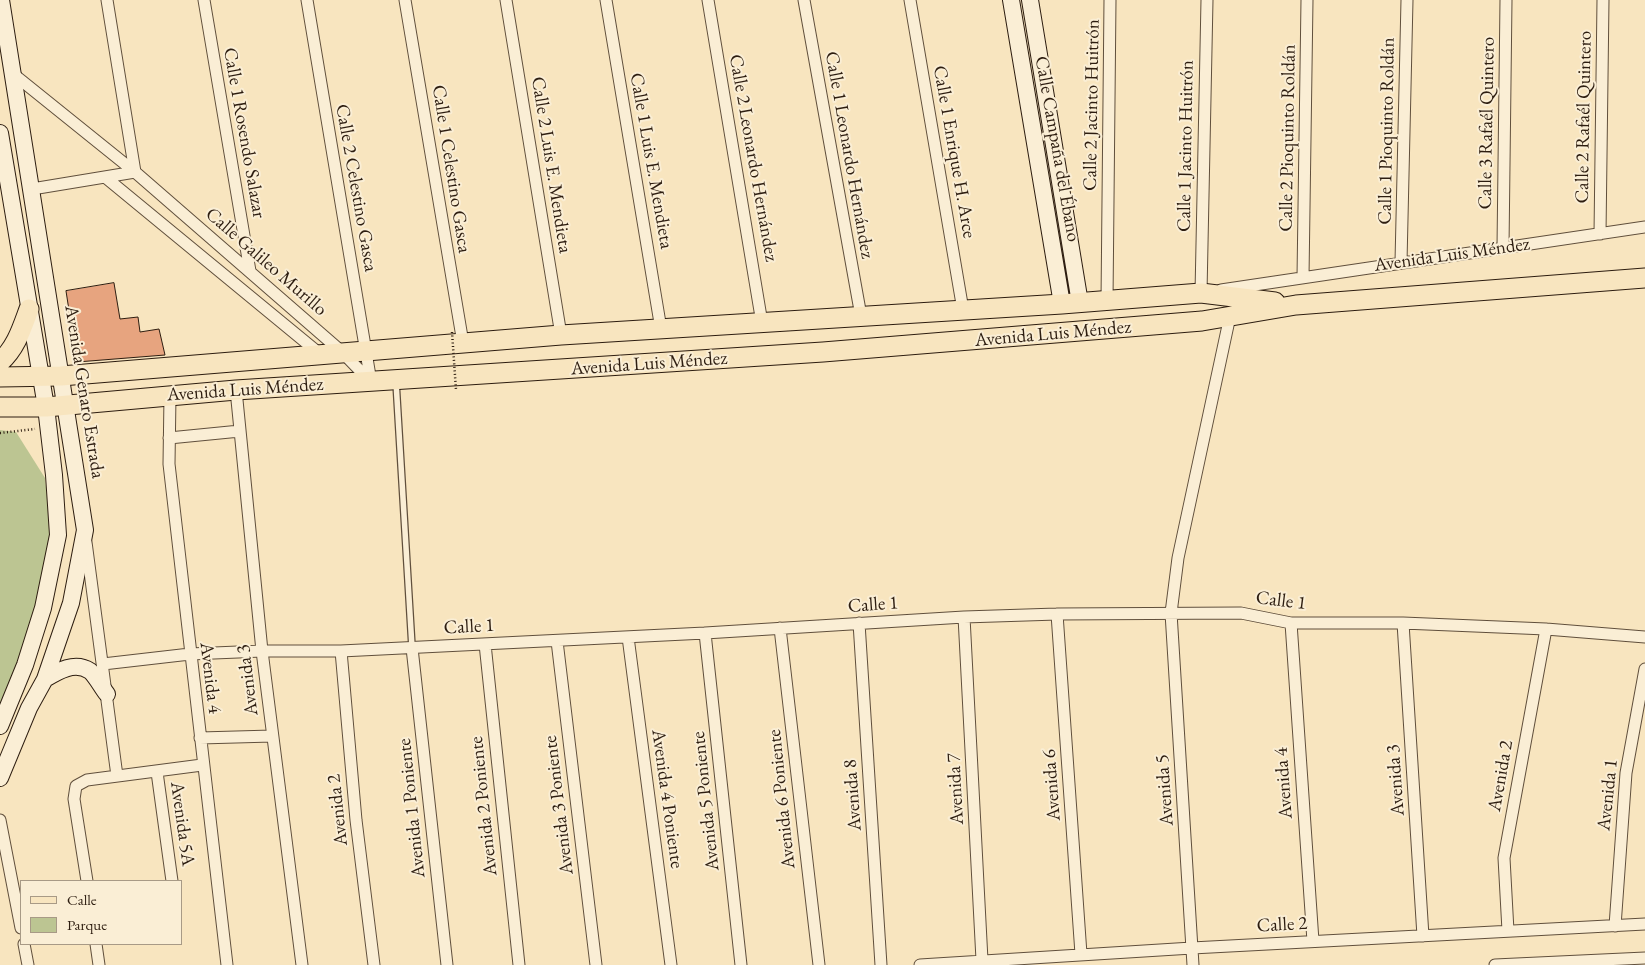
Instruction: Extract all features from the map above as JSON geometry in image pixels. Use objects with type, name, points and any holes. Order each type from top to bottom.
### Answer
[{"type":"main road","name":"Avenida Luis Méndez","points":[[0,407],[46,407],[236,390],[823,352],[1192,322],[1296,305],[1645,278]]},
{"type":"main road","name":"Avenida Luis Méndez","points":[[0,377],[61,376],[366,351],[457,338],[561,335],[661,329],[1071,304],[1201,293],[1296,305]]},
{"type":"main road","points":[[0,362],[7,355],[18,337],[29,309]]},
{"type":"street","name":"Avenida Genaro Estrada","points":[[0,778],[28,708],[45,679],[71,603],[85,530],[1,0]]},
{"type":"street","points":[[32,189],[135,172],[106,0]]},
{"type":"street","name":"Calle 1 Rosendo Salazar","points":[[204,0],[250,271]]},
{"type":"street","name":"Calle 2 Celestino Gasca","points":[[307,0],[371,382]]},
{"type":"street","name":"Calle 1 Celestino Gasca","points":[[405,0],[457,338]]},
{"type":"street","name":"Calle 2 Luis E. Mendieta","points":[[506,0],[561,335]]},
{"type":"street","name":"Calle 1 Luis E. Mendieta","points":[[606,0],[661,329]]},
{"type":"street","name":"Calle 2 Leonardo Hernández","points":[[708,0],[762,322]]},
{"type":"street","name":"Calle 1 Leonardo Hernández","points":[[804,0],[861,316]]},
{"type":"street","name":"Calle 1 Enrique H. Arce","points":[[910,0],[962,310]]},
{"type":"street","name":"Calle Campaña del Ébano","points":[[1011,0],[1071,304]]},
{"type":"street","name":"Calle Campaña del Ébano","points":[[1030,0],[1071,304]]},
{"type":"street","name":"Calle 2 Jacinto Huitrón","points":[[1107,301],[1110,0]]},
{"type":"street","name":"Calle 1 Jacinto Huitrón","points":[[1201,293],[1207,0]]},
{"type":"street","name":"Calle 2 Pioquinto Roldán","points":[[1303,277],[1307,0]]},
{"type":"street","name":"Calle 1 Pioquinto Roldán","points":[[1401,262],[1407,0]]},
{"type":"street","name":"Calle 3 Rafaél Quintero","points":[[1503,247],[1506,0]]},
{"type":"street","name":"Calle 2 Rafaél Quintero","points":[[1600,234],[1603,0]]},
{"type":"street","name":"Calle Galileo Murillo","points":[[12,73],[135,172],[342,352],[371,382]]},
{"type":"street","points":[[0,133],[46,407],[54,475],[58,535],[42,608],[25,665],[9,696],[0,726]]},
{"type":"street","name":"Calle Galileo Murillo","points":[[104,177],[320,354]]},
{"type":"street","name":"Avenida Luis Méndez","points":[[1201,293],[1645,227]]},
{"type":"street","name":"Avenida 5","points":[[1193,965],[1171,613],[1178,558],[1230,316]]},
{"type":"street","name":"Avenida 3","points":[[236,390],[262,651],[302,965]]},
{"type":"street","name":"Avenida 4","points":[[170,396],[168,464],[227,965]]},
{"type":"street","points":[[169,438],[240,431]]},
{"type":"street","points":[[85,530],[117,776]]},
{"type":"street","name":"Calle 1","points":[[103,664],[190,654],[412,648],[964,617],[1058,614],[1241,614],[1291,623],[1403,623],[1546,629],[1645,637]]},
{"type":"street","name":"Avenida 6","points":[[1058,614],[1081,954]]},
{"type":"street","name":"Avenida 7","points":[[964,617],[982,960]]},
{"type":"street","name":"Avenida 8","points":[[859,623],[881,965]]},
{"type":"street","name":"Avenida 4","points":[[1291,623],[1313,941]]},
{"type":"street","name":"Avenida 3","points":[[1403,623],[1423,936]]},
{"type":"street","name":"Avenida 6 Poniente","points":[[780,628],[819,965]]},
{"type":"street","name":"Avenida 2","points":[[1508,931],[1504,858],[1546,629]]},
{"type":"street","name":"Avenida 5 Poniente","points":[[705,633],[742,965]]},
{"type":"street","name":"Avenida 4 Poniente","points":[[628,637],[671,965]]},
{"type":"street","name":"Avenida 3 Poniente","points":[[557,641],[596,965]]},
{"type":"street","name":"Avenida 2 Poniente","points":[[485,644],[519,965]]},
{"type":"street","name":"Avenida 1 Poniente","points":[[412,648],[447,965]]},
{"type":"street","name":"Avenida 2","points":[[341,651],[356,820],[374,965]]},
{"type":"street","points":[[45,679],[63,668],[77,667],[90,671],[106,694]]},
{"type":"street","name":"Avenida 1","points":[[1615,926],[1626,773],[1645,669]]},
{"type":"street","points":[[200,738],[272,736]]},
{"type":"street","points":[[87,880],[74,799],[76,786],[87,780],[202,765]]},
{"type":"street","name":"Avenida 5A","points":[[157,772],[172,880]]},
{"type":"street","points":[[0,820],[20,923]]},
{"type":"street","name":"Calle 2","points":[[920,965],[1081,954],[1645,924]]},
{"type":"street","points":[[24,945],[28,965]]},
{"type":"street","points":[[96,945],[100,965]]},
{"type":"street","points":[[1495,965],[1645,958]]},
{"type":"lane","points":[[396,380],[412,648]]},
{"type":"path","points":[[456,390],[457,338]]},
{"type":"green space","points":[[0,430],[16,432],[45,478],[51,533],[39,597],[24,655],[0,708]]},
{"type":"building","points":[[114,283],[120,319],[138,317],[140,332],[159,329],[165,355],[77,362],[66,291]]}]
